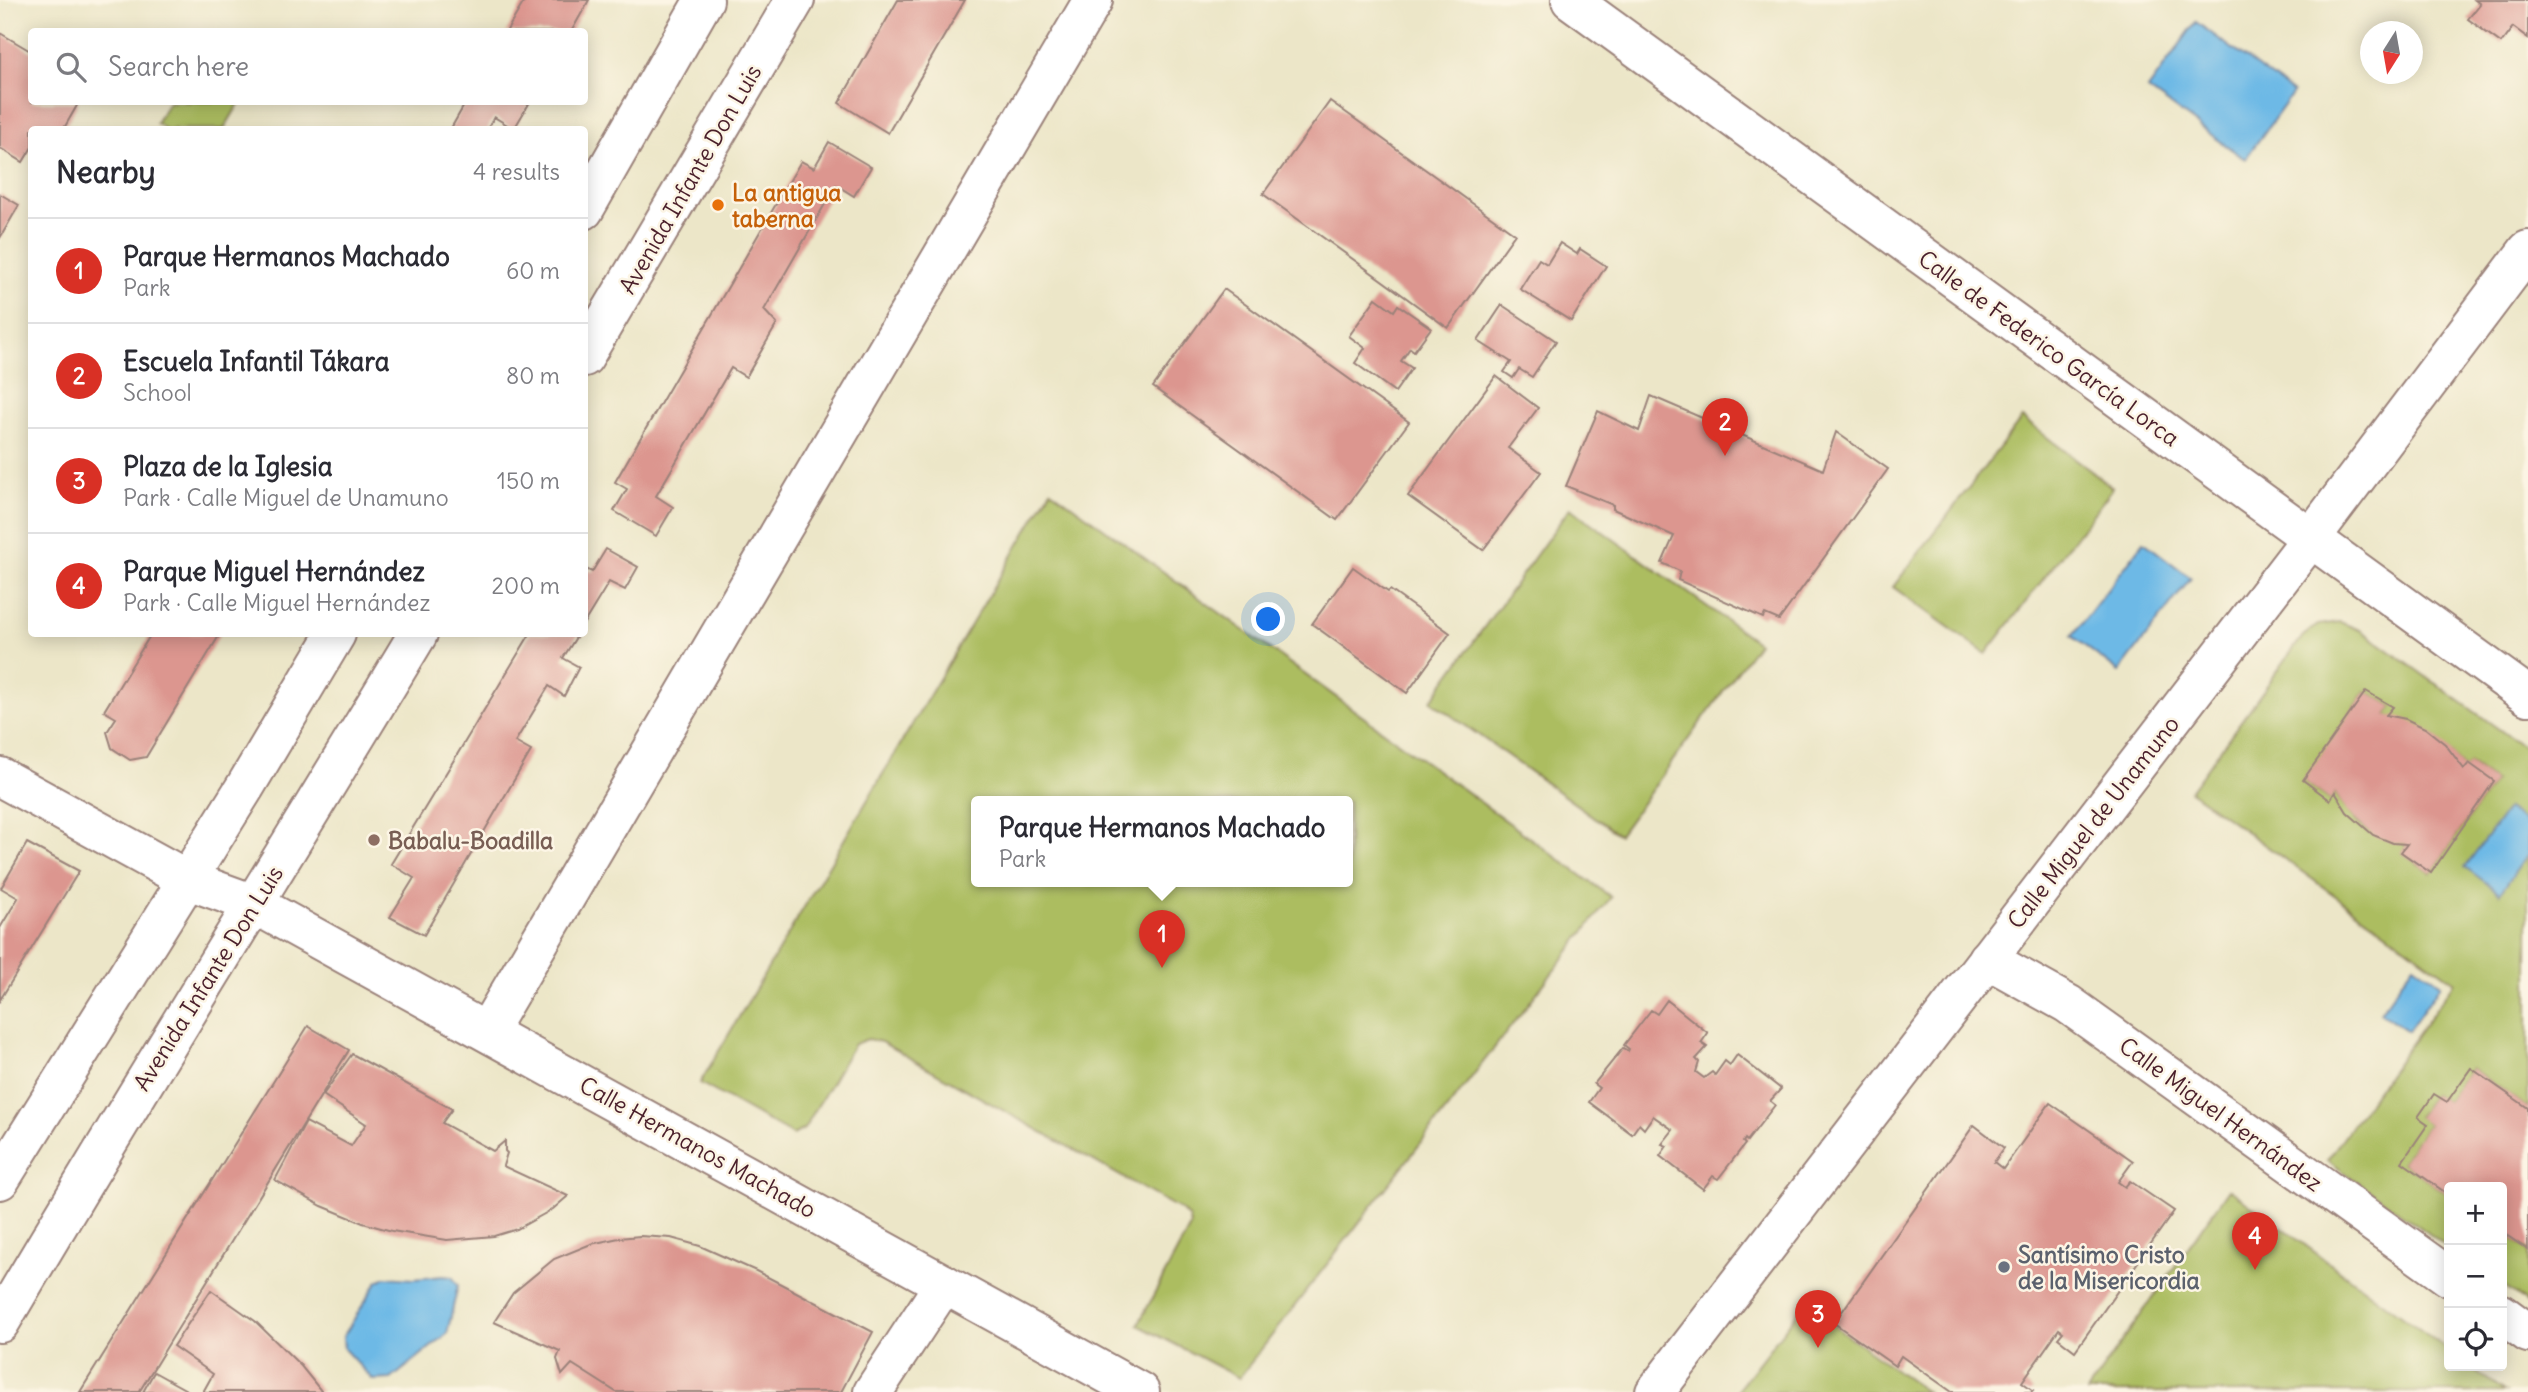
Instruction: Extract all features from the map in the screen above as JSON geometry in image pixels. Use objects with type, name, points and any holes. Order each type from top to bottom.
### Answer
[{"type":"street","points":[[588,203],[704,0]]},
{"type":"street","name":"Avenida Infante Don Luis","points":[[588,350],[795,0]]},
{"type":"street","points":[[487,1031],[1093,0]]},
{"type":"street","name":"Calle de Federico García Lorca","points":[[1571,0],[2528,696]]},
{"type":"street","name":"Calle Miguel de Unamuno","points":[[1655,1392],[2311,538],[2528,250]]},
{"type":"street","points":[[0,1180],[188,880],[333,637]]},
{"type":"street","name":"Avenida Infante Don Luis","points":[[0,1323],[120,1120],[416,637]]},
{"type":"street","name":"Calle Hermanos Machado","points":[[0,777],[188,880],[254,904],[1140,1392]]},
{"type":"street","name":"Calle Miguel Hernández","points":[[1987,959],[2068,1004],[2444,1273]]},
{"type":"street","points":[[873,1392],[944,1284]]},
{"type":"street","points":[[2507,1318],[2528,1333]]},
{"type":"green space","points":[[167,105],[238,105],[226,126],[161,126],[156,123]]},
{"type":"green space","points":[[2022,418],[2113,488],[1986,654],[1893,587]]},
{"type":"green space","points":[[1051,490],[1611,897],[1239,1378],[1138,1325],[1190,1227],[1189,1218],[1181,1210],[881,1042],[868,1039],[854,1044],[804,1129],[793,1135],[700,1083]]},
{"type":"green space","points":[[1570,508],[1758,643],[1619,835],[1431,701]]},
{"type":"green space","points":[[2340,622],[2362,631],[2528,750],[2528,824],[2507,809],[2500,892],[2528,854],[2528,1108],[2471,1068],[2447,1102],[2434,1094],[2418,1116],[2428,1124],[2402,1162],[2444,1191],[2444,1244],[2327,1160],[2455,982],[2190,791],[2303,636],[2318,625]],"holes":[[[2366,691],[2393,707],[2386,715],[2431,734],[2464,769],[2470,763],[2494,781],[2431,873],[2402,852],[2407,844],[2364,828],[2350,814],[2335,792],[2330,800],[2304,781]]]},
{"type":"green space","points":[[2229,1189],[2444,1347],[2444,1371],[2476,1371],[2505,1392],[2087,1392]]},
{"type":"green space","points":[[2507,1235],[2528,1250],[2528,1304],[2507,1289]]},
{"type":"green space","points":[[1804,1304],[1926,1392],[1736,1392]]},
{"type":"water","points":[[2196,22],[2293,93],[2245,159],[2148,89]]},
{"type":"water","points":[[2144,542],[2191,578],[2119,672],[2072,636]]},
{"type":"water","points":[[2507,809],[2528,824],[2528,854],[2500,893],[2465,867]]},
{"type":"water","points":[[2414,964],[2441,984],[2408,1031],[2380,1012]]},
{"type":"water","points":[[385,1277],[414,1279],[452,1277],[458,1285],[447,1334],[391,1379],[373,1380],[344,1349],[343,1337],[377,1282]]},
{"type":"building","points":[[525,0],[589,0],[573,28],[508,28]]},
{"type":"building","points":[[898,0],[965,0],[888,133],[839,103]]},
{"type":"building","points":[[2475,0],[2528,0],[2528,38],[2513,27],[2501,43],[2468,19],[2480,4]]},
{"type":"building","points":[[0,33],[28,50],[28,105],[77,105],[65,126],[28,126],[28,154],[23,162],[0,148]]},
{"type":"building","points":[[1330,101],[1515,234],[1448,328],[1263,194]]},
{"type":"building","points":[[464,105],[528,105],[516,126],[509,126],[494,117],[489,126],[452,126]]},
{"type":"building","points":[[829,142],[871,167],[854,196],[836,185],[764,310],[777,324],[746,377],[731,368],[656,496],[673,507],[656,536],[614,511],[627,489],[615,482],[801,161],[814,168]]},
{"type":"building","points":[[0,194],[19,205],[0,238]]},
{"type":"building","points":[[1560,243],[1577,254],[1580,249],[1606,266],[1571,321],[1520,289],[1539,259],[1547,264]]},
{"type":"building","points":[[1224,289],[1409,422],[1337,520],[1153,387]]},
{"type":"building","points":[[1376,298],[1394,311],[1398,305],[1431,328],[1414,351],[1410,348],[1401,361],[1412,368],[1395,392],[1355,363],[1365,348],[1349,336]]},
{"type":"building","points":[[1502,305],[1556,341],[1532,377],[1519,369],[1513,378],[1504,372],[1511,362],[1478,341]]},
{"type":"building","points":[[1496,376],[1538,408],[1508,448],[1541,472],[1483,550],[1408,496]]},
{"type":"building","points":[[1651,396],[1823,470],[1836,432],[1888,469],[1779,620],[1765,614],[1763,618],[1678,580],[1680,571],[1662,563],[1674,536],[1613,509],[1613,505],[1566,486],[1598,411],[1639,431]]},
{"type":"building","points":[[606,549],[638,567],[625,590],[609,582],[588,616],[588,570],[592,572]]},
{"type":"building","points":[[1353,567],[1450,633],[1407,693],[1312,624]]},
{"type":"building","points":[[149,637],[218,637],[146,757],[130,760],[112,748],[107,732],[116,718],[104,711]]},
{"type":"building","points":[[528,637],[576,637],[563,658],[579,667],[564,696],[549,686],[515,742],[531,751],[424,935],[390,917],[414,878],[391,864]]},
{"type":"building","points":[[2366,691],[2393,707],[2386,715],[2406,719],[2425,728],[2445,744],[2464,769],[2469,763],[2494,781],[2431,873],[2401,852],[2407,844],[2393,843],[2373,835],[2347,812],[2335,792],[2330,800],[2303,780]]},
{"type":"building","points":[[27,843],[79,871],[0,1000],[0,928],[18,898],[1,888]]},
{"type":"building","points":[[1667,1000],[1708,1033],[1701,1043],[1707,1047],[1696,1059],[1699,1062],[1696,1072],[1704,1078],[1712,1072],[1715,1075],[1725,1061],[1730,1065],[1737,1055],[1781,1089],[1770,1101],[1775,1105],[1747,1141],[1745,1139],[1745,1144],[1718,1179],[1713,1176],[1703,1189],[1660,1156],[1667,1146],[1662,1144],[1673,1130],[1653,1116],[1644,1129],[1639,1124],[1632,1134],[1589,1102],[1599,1088],[1594,1084],[1623,1048],[1628,1051],[1624,1045],[1651,1010],[1657,1014]]},
{"type":"building","points":[[308,1026],[349,1050],[139,1392],[80,1392]]},
{"type":"building","points":[[352,1054],[452,1109],[442,1123],[493,1151],[505,1141],[507,1153],[503,1166],[568,1196],[553,1209],[517,1229],[494,1236],[447,1240],[363,1223],[322,1206],[275,1180],[306,1122],[351,1146],[366,1124],[323,1095]]},
{"type":"building","points":[[2471,1068],[2528,1108],[2528,1250],[2507,1235],[2507,1182],[2444,1182],[2444,1191],[2402,1162],[2428,1124],[2418,1117],[2434,1094],[2447,1102]]},
{"type":"building","name":"Santísimo Cristo de la Misericordia","points":[[2050,1103],[2133,1161],[2118,1182],[2125,1187],[2130,1181],[2174,1211],[2075,1351],[2058,1338],[2063,1332],[2059,1329],[2022,1382],[2033,1390],[2031,1392],[1952,1392],[1901,1356],[1895,1366],[1834,1323],[1974,1125],[2004,1148],[1994,1162],[2003,1169]]},
{"type":"building","points":[[640,1236],[671,1238],[700,1246],[756,1271],[873,1332],[841,1392],[616,1392],[572,1364],[562,1375],[557,1359],[560,1351],[494,1322],[513,1293],[554,1259],[591,1244]]},
{"type":"building","points":[[211,1290],[255,1321],[301,1366],[322,1392],[203,1392],[213,1374],[173,1346]]},
{"type":"building","points":[[154,1372],[190,1392],[143,1392]]},
{"type":"place","name":"La antigua taberna","points":[[718,205]]},
{"type":"place","name":"Escuela Infantil Tákara","points":[[1725,456]]},
{"type":"place","name":"Babalu-Boadilla","points":[[374,840]]},
{"type":"place","name":"Parque Hermanos Machado","points":[[1162,968]]},
{"type":"place","name":"Santísimo Cristo de la Misericordia","points":[[2004,1267]]},
{"type":"place","name":"Parque Miguel Hernández","points":[[2255,1270]]},
{"type":"place","name":"Plaza de la Iglesia","points":[[1818,1348]]}]
